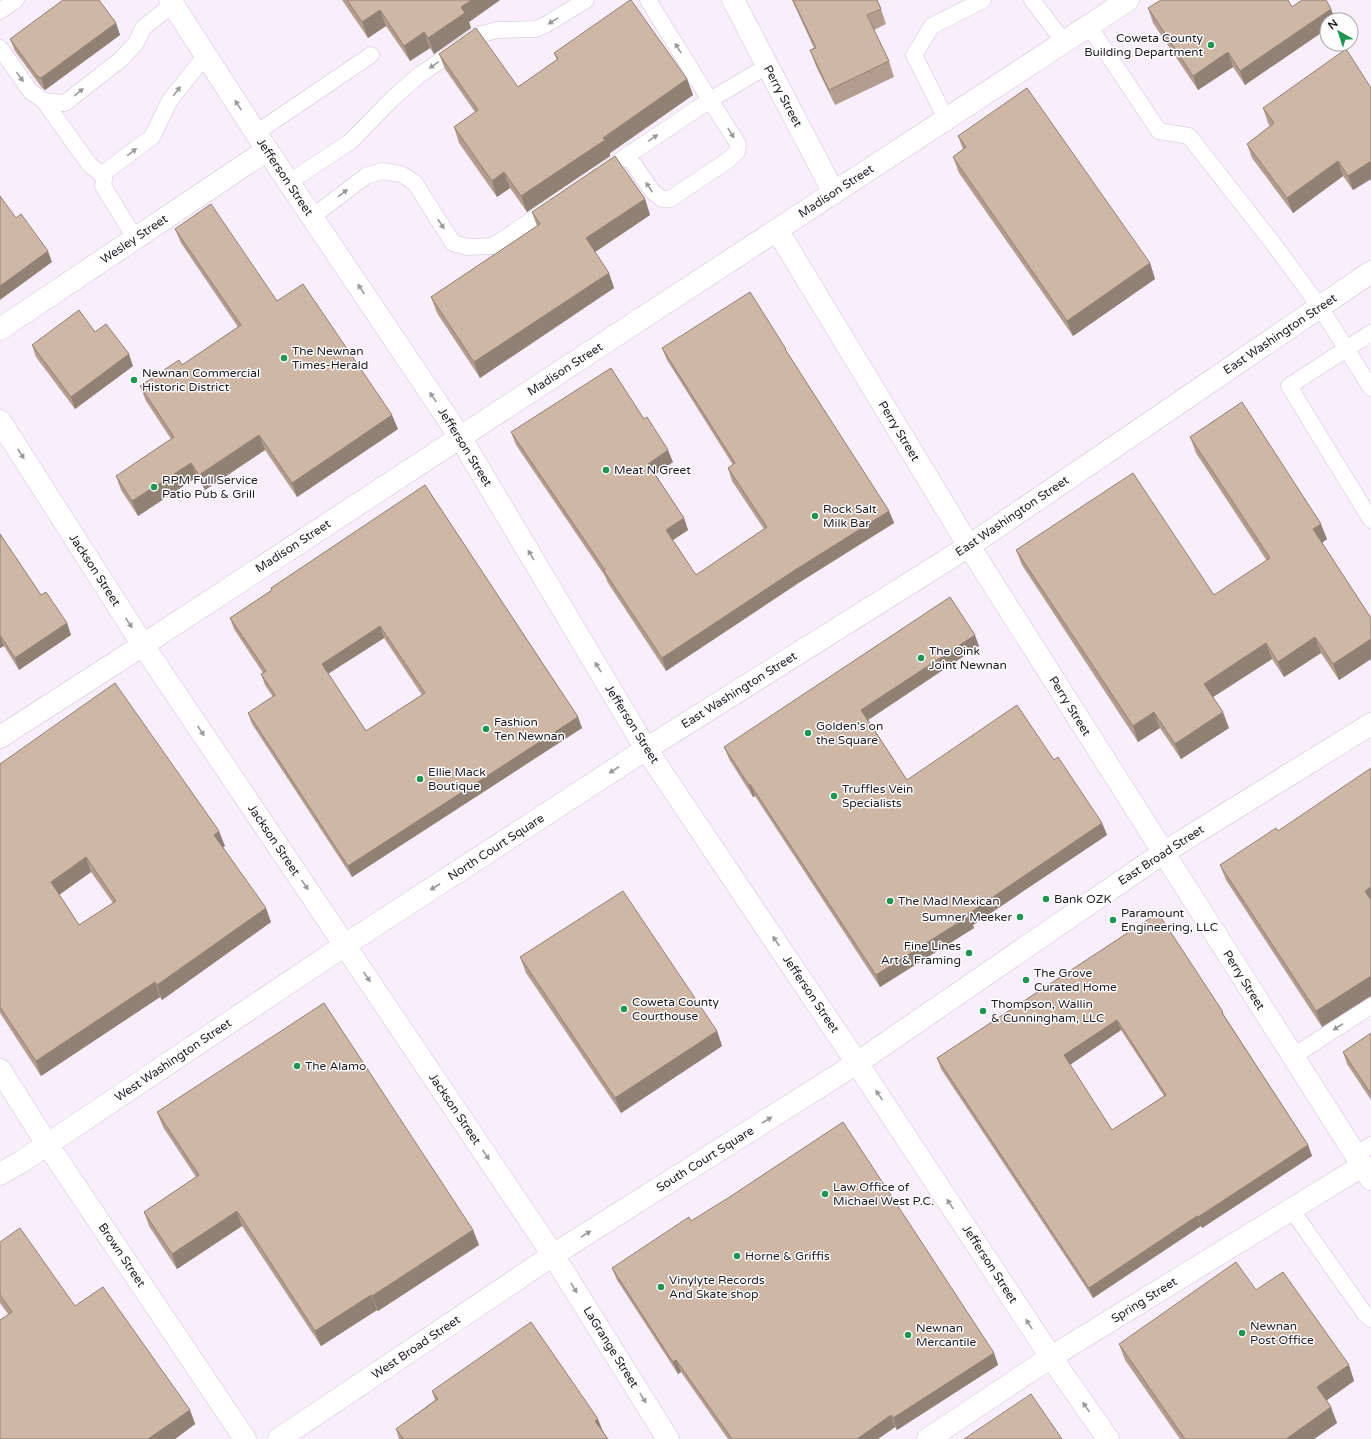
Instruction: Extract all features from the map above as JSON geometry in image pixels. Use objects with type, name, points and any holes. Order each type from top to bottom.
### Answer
[{"type":"street","name":"Perry Street","points":[[732,0],[834,193]]},
{"type":"street","name":"Madison Street","points":[[0,736],[143,645],[1128,0]]},
{"type":"street","name":"Jefferson Street","points":[[172,2],[261,141],[460,437],[646,748],[858,1063],[1051,1357],[1108,1439]]},
{"type":"street","name":"Wesley Street","points":[[0,329],[135,238],[261,141]]},
{"type":"street","name":"Perry Street","points":[[777,230],[968,546],[1292,1057],[1365,1161]]},
{"type":"street","name":"East Washington Street","points":[[646,748],[968,546],[1371,272]]},
{"type":"street","name":"Jackson Street","points":[[0,421],[143,645],[553,1255]]},
{"type":"street","name":"East Broad Street","points":[[858,1063],[1163,853],[1371,724]]},
{"type":"street","name":"North Court Square","points":[[345,945],[646,748]]},
{"type":"street","name":"West Washington Street","points":[[0,1174],[345,945]]},
{"type":"street","name":"South Court Square","points":[[553,1255],[858,1063]]},
{"type":"street","name":"Brown Street","points":[[0,1070],[47,1144],[245,1439]]},
{"type":"street","name":"Spring Street","points":[[928,1439],[1051,1357],[1291,1209],[1365,1161]]},
{"type":"street","name":"West Broad Street","points":[[279,1439],[553,1255]]},
{"type":"street","name":"LaGrange Street","points":[[553,1255],[668,1439]]},
{"type":"lane","points":[[0,11],[16,0]]},
{"type":"lane","points":[[289,182],[350,142],[392,99],[418,76],[478,35],[497,30],[536,29],[586,0]]},
{"type":"lane","points":[[628,155],[653,192],[662,199],[670,199],[727,162],[737,152],[738,144],[648,0]]},
{"type":"lane","points":[[946,119],[914,55],[932,26],[983,0]]},
{"type":"lane","points":[[1032,0],[1064,42]]},
{"type":"lane","points":[[44,101],[65,103],[120,60],[136,43],[143,28],[172,2]]},
{"type":"lane","points":[[1089,26],[1159,131],[1189,136],[1272,242],[1320,307],[1371,388]]},
{"type":"lane","points":[[0,48],[31,92],[44,101],[89,164],[104,177]]},
{"type":"lane","points":[[135,238],[103,186],[104,172],[152,137],[170,100],[206,55]]},
{"type":"lane","points":[[261,141],[371,55]]},
{"type":"lane","points":[[589,181],[710,100],[768,66]]},
{"type":"lane","points":[[312,217],[366,176],[382,171],[401,174],[414,183],[453,243],[467,248],[493,246],[564,198]]},
{"type":"lane","points":[[1371,333],[1289,386],[1371,520]]},
{"type":"lane","points":[[1292,1057],[1371,1006]]},
{"type":"lane","points":[[1291,1209],[1365,1314],[1371,1319]]},
{"type":"building","points":[[63,0],[99,0],[116,23],[41,78],[37,76],[10,39]]},
{"type":"building","points":[[347,0],[472,0],[461,7],[465,13],[428,38],[424,32],[404,46],[380,10],[362,22]]},
{"type":"building","points":[[630,0],[687,79],[603,138],[605,140],[521,196],[504,172],[492,181],[454,127],[478,110],[439,54],[476,28],[518,87],[558,59],[554,53]]},
{"type":"building","points":[[793,0],[877,0],[881,9],[867,15],[889,61],[829,90],[810,50],[816,48]]},
{"type":"building","points":[[1161,0],[1288,0],[1292,7],[1302,0],[1326,0],[1331,9],[1327,12],[1319,12],[1319,17],[1240,71],[1228,52],[1193,76],[1148,8]]},
{"type":"building","points":[[1342,52],[1348,52],[1371,88],[1371,161],[1348,176],[1338,161],[1287,198],[1247,144],[1274,123],[1263,108]]},
{"type":"building","points":[[1027,88],[1150,263],[1067,321],[953,157],[966,147],[958,136]]},
{"type":"building","points":[[615,156],[645,199],[586,238],[609,273],[474,362],[431,297],[540,224],[532,212]]},
{"type":"building","points":[[0,196],[16,218],[21,214],[48,251],[0,286]]},
{"type":"building","name":"The Newnan Times-Herald","points":[[211,204],[277,301],[303,284],[392,415],[292,483],[259,435],[199,475],[191,463],[132,501],[116,476],[174,437],[140,386],[179,360],[182,365],[241,325],[175,229]]},
{"type":"building","points":[[750,292],[889,511],[795,570],[662,658],[604,571],[605,570],[511,432],[611,368],[644,419],[647,417],[668,450],[648,464],[684,518],[666,530],[696,575],[767,527],[728,468],[735,463],[662,348]]},
{"type":"building","points":[[79,310],[95,332],[106,324],[129,354],[71,397],[32,345]]},
{"type":"building","points":[[1242,402],[1321,524],[1313,529],[1371,618],[1371,639],[1333,664],[1315,637],[1278,662],[1266,643],[1204,684],[1223,712],[1175,744],[1154,712],[1133,726],[1016,550],[1133,473],[1214,595],[1270,558],[1190,437]]},
{"type":"building","points":[[425,485],[578,717],[348,866],[248,713],[275,695],[261,674],[266,671],[230,618],[272,590],[271,588]],"holes":[[[380,626],[425,693],[366,731],[322,664]]]},
{"type":"building","points":[[0,534],[41,595],[46,592],[67,623],[15,658],[0,635]]},
{"type":"building","points":[[950,597],[975,635],[861,710],[907,780],[1017,705],[1054,760],[1058,757],[1102,823],[968,914],[969,916],[876,975],[724,747]]},
{"type":"building","points":[[115,683],[219,831],[214,835],[266,908],[157,985],[155,982],[36,1061],[0,1007],[0,764]],"holes":[[[86,857],[116,901],[79,925],[51,882]]]},
{"type":"building","points":[[1371,768],[1371,887],[1365,891],[1371,900],[1371,976],[1316,1011],[1220,865],[1276,828],[1278,831]]},
{"type":"building","name":"Coweta County Courthouse","points":[[623,891],[717,1031],[615,1098],[520,957]]},
{"type":"building","points":[[1158,913],[1308,1145],[1198,1217],[1197,1216],[1089,1288],[937,1058]],"holes":[[[1117,1020],[1166,1095],[1112,1130],[1064,1055]]]},
{"type":"building","points":[[324,1003],[473,1230],[372,1296],[371,1295],[315,1331],[237,1211],[172,1254],[144,1212],[199,1175],[157,1112]]},
{"type":"building","points":[[1371,1033],[1371,1094],[1343,1052]]},
{"type":"building","points":[[843,1122],[994,1353],[893,1418],[891,1415],[857,1439],[732,1439],[676,1360],[673,1362],[612,1268],[689,1217],[691,1221],[728,1198]]},
{"type":"building","points":[[20,1228],[75,1306],[103,1287],[190,1410],[148,1439],[0,1439],[0,1320],[12,1312],[0,1295],[0,1242]]},
{"type":"building","name":"Newnan Post Office","points":[[1236,1262],[1256,1290],[1283,1272],[1349,1365],[1317,1387],[1331,1407],[1286,1439],[1185,1439],[1119,1344]]},
{"type":"building","points":[[531,1322],[598,1419],[595,1421],[608,1439],[402,1439],[403,1438],[396,1429],[438,1399],[432,1391]]},
{"type":"building","points":[[1031,1394],[1062,1439],[964,1439]]},
{"type":"place","name":"Coweta County Building Department","points":[[1211,45]]},
{"type":"place","name":"The Newnan Times-Herald","points":[[284,358]]},
{"type":"place","name":"Newnan Commercial Historic District","points":[[134,380]]},
{"type":"place","name":"Meat N Greet","points":[[606,470]]},
{"type":"place","name":"RPM Full Service Patio Pub & Grill","points":[[154,487]]},
{"type":"place","name":"Rock Salt Milk Bar","points":[[815,516]]},
{"type":"place","name":"The Oink Joint Newnan","points":[[921,658]]},
{"type":"place","name":"Fashion Ten Newnan","points":[[486,729]]},
{"type":"place","name":"Golden's on the Square","points":[[808,733]]},
{"type":"place","name":"Ellie Mack Boutique","points":[[420,779]]},
{"type":"place","name":"Truffles Vein Specialists","points":[[834,796]]},
{"type":"place","name":"Bank OZK","points":[[1046,899]]},
{"type":"place","name":"The Mad Mexican","points":[[890,901]]},
{"type":"place","name":"Sumner Meeker","points":[[1020,917]]},
{"type":"place","name":"Paramount Engineering, LLC","points":[[1113,920]]},
{"type":"place","name":"Fine Lines Art & Framing","points":[[969,953]]},
{"type":"place","name":"The Grove Curated Home","points":[[1026,980]]},
{"type":"place","name":"Coweta County Courthouse","points":[[624,1009]]},
{"type":"place","name":"Thompson, Wallin & Cunningham, LLC","points":[[983,1011]]},
{"type":"place","name":"The Alamo","points":[[297,1066]]},
{"type":"place","name":"Law Office of Michael West P.C.","points":[[825,1194]]},
{"type":"place","name":"Horne & Griffis","points":[[737,1256]]},
{"type":"place","name":"Vinylyte Records And Skate shop","points":[[661,1287]]},
{"type":"place","name":"Newnan Post Office","points":[[1242,1333]]},
{"type":"place","name":"Newnan Mercantile","points":[[908,1335]]}]
